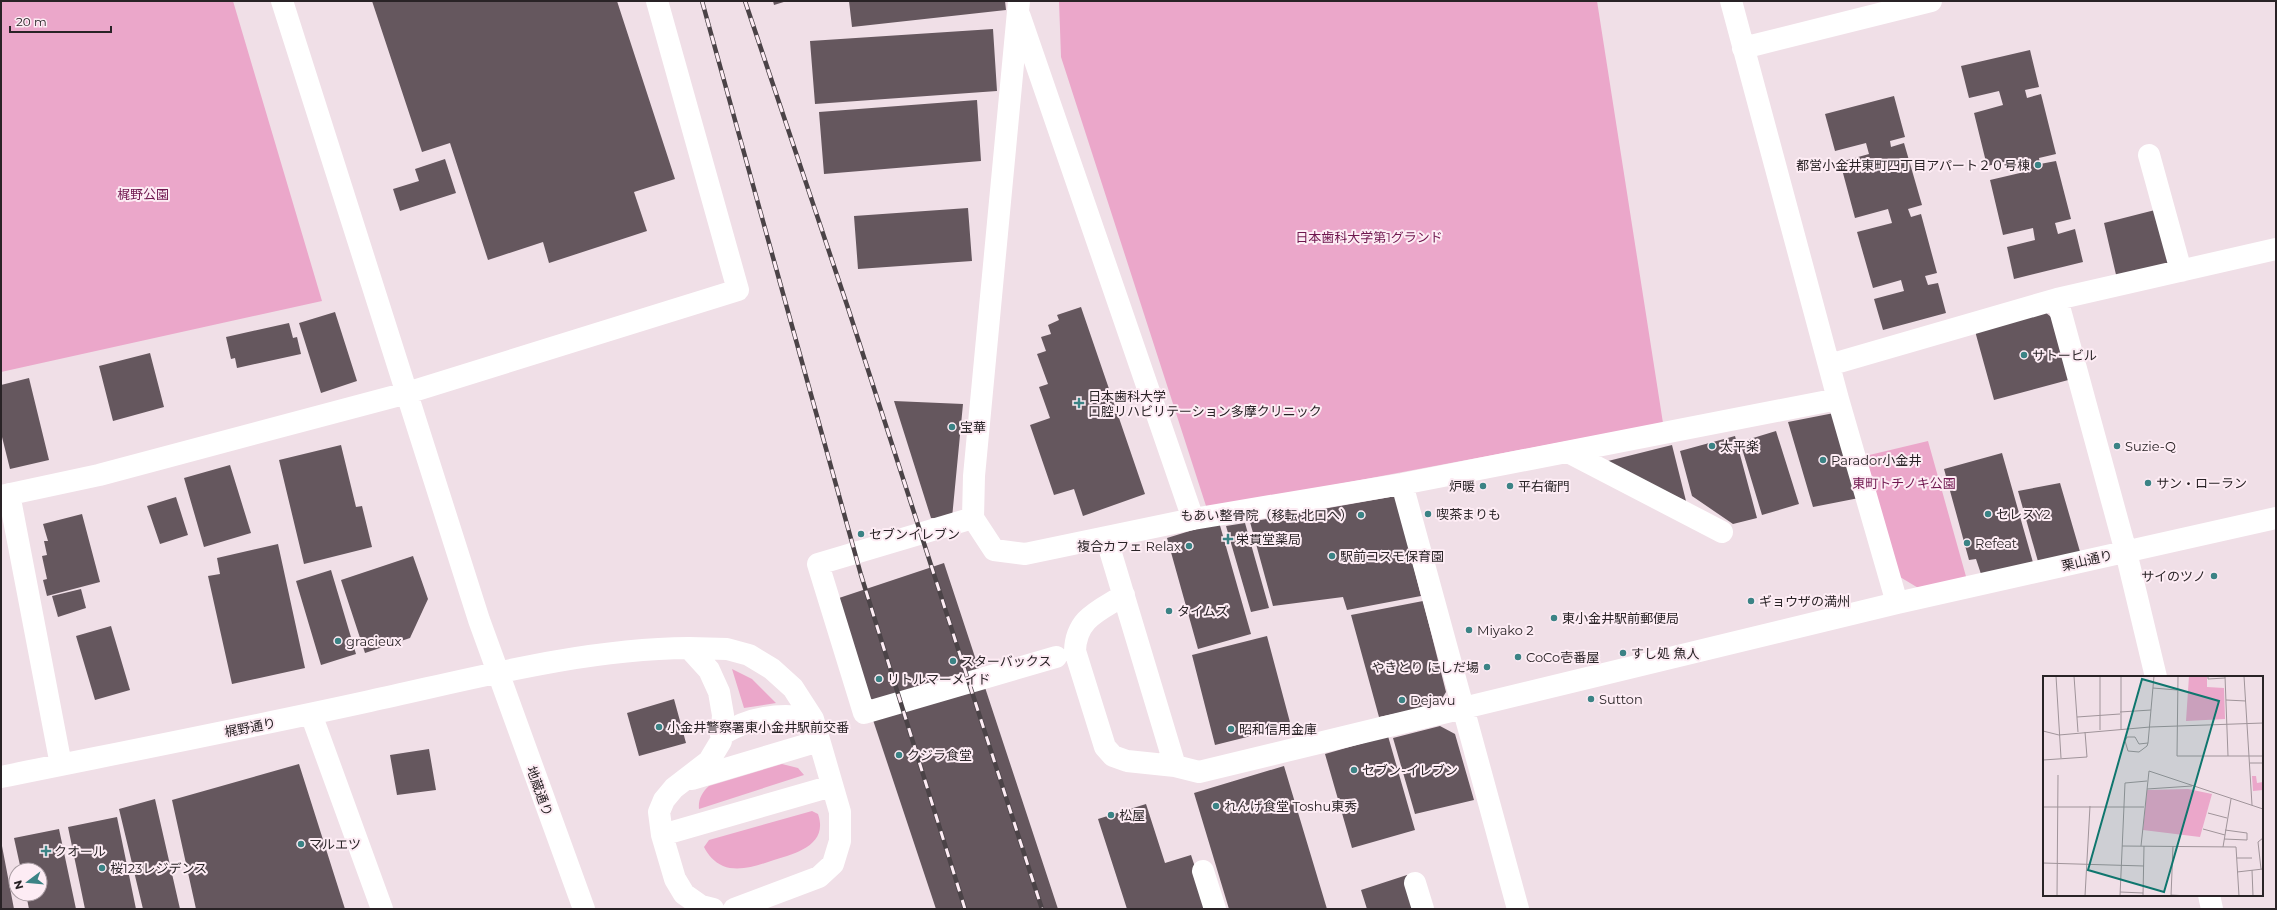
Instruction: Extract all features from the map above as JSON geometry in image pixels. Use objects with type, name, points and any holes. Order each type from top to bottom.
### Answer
[{"type":"street","name":"地蔵通り","points":[[282,1],[498,673],[584,909]]},
{"type":"street","points":[[61,765],[5,495],[99,475],[407,393],[738,290],[657,1]]},
{"type":"street","points":[[1731,1],[1838,399],[1897,603]]},
{"type":"street","points":[[1743,48],[1931,1]]},
{"type":"street","points":[[1018,5],[974,476],[973,518],[994,550],[1025,554],[1192,519],[1402,484],[1838,399]]},
{"type":"street","points":[[1018,5],[1192,519]]},
{"type":"street","points":[[2149,155],[2181,271]]},
{"type":"street","points":[[1829,365],[2057,299],[2276,249]]},
{"type":"street","points":[[2057,299],[2126,552],[2156,676]]},
{"type":"street","points":[[1568,452],[1722,532]]},
{"type":"street","points":[[1402,484],[1518,909]]},
{"type":"street","points":[[973,518],[818,564],[864,714],[1056,657]]},
{"type":"street","name":"栗山通り","points":[[1124,595],[1085,621],[1078,630],[1075,651],[1105,747],[1113,756],[1127,761],[1175,766],[1199,772],[1897,603],[2276,518]]},
{"type":"street","points":[[1106,537],[1175,766]]},
{"type":"street","name":"梶野通り","points":[[1,778],[311,714],[498,673],[606,652],[647,648],[727,649],[749,655],[772,669],[794,688],[813,719],[840,812],[840,841],[833,864],[819,877],[734,909]]},
{"type":"street","points":[[689,648],[709,670],[718,692],[723,715],[721,741],[709,761],[674,788],[664,800],[659,812],[662,835],[675,879],[684,894],[701,906],[713,909]]},
{"type":"street","points":[[311,714],[382,909]]},
{"type":"street","points":[[721,735],[736,726],[755,718],[796,715],[813,719]]},
{"type":"street","points":[[685,781],[819,741]]},
{"type":"street","points":[[662,835],[832,786]]},
{"type":"street","points":[[1204,871],[1215,909]]},
{"type":"street","points":[[1416,883],[1423,909]]},
{"type":"street","points":[[2209,896],[2212,909]]},
{"type":"green space","name":"梶野公園","points":[[1,1],[233,1],[322,301],[1,372]]},
{"type":"green space","name":"日本歯科大学第1グランド","points":[[1059,1],[1597,1],[1663,423],[1207,509],[1061,57]]},
{"type":"green space","name":"東町トチノキ公園","points":[[1928,441],[1967,580],[1920,589],[1895,574],[1861,457]]},
{"type":"green space","points":[[732,669],[752,679],[776,703],[744,708]]},
{"type":"green space","points":[[782,764],[798,768],[804,775],[699,809],[701,796],[709,786]]},
{"type":"green space","points":[[812,811],[818,814],[820,825],[819,834],[807,847],[790,855],[753,866],[729,868],[714,860],[704,847],[709,840]]},
{"type":"building","points":[[372,1],[617,1],[675,179],[634,192],[647,231],[549,263],[543,242],[488,260],[450,143],[422,152]]},
{"type":"building","points":[[773,1],[787,1],[774,5]]},
{"type":"building","points":[[849,1],[1005,1],[1006,10],[852,27]]},
{"type":"building","points":[[993,29],[997,91],[815,104],[810,41]]},
{"type":"building","name":"都営小金井東町四丁目アパート２０号棟","points":[[2030,50],[2039,87],[2025,90],[2027,98],[2041,94],[2056,154],[2039,158],[2040,164],[2056,161],[2071,219],[2055,223],[2058,234],[2075,229],[2083,262],[2014,279],[2007,247],[2035,240],[2033,228],[2003,235],[1990,180],[2020,173],[2016,159],[1987,166],[1974,113],[2003,105],[1999,91],[1969,98],[1961,66]]},
{"type":"building","points":[[1894,96],[1905,137],[1890,141],[1891,147],[1904,143],[1922,205],[1908,209],[1911,217],[1921,214],[1937,273],[1925,276],[1928,285],[1938,283],[1946,313],[1883,330],[1874,299],[1904,291],[1901,280],[1873,288],[1857,232],[1892,223],[1888,209],[1855,218],[1840,162],[1869,154],[1866,143],[1835,151],[1825,114]]},
{"type":"building","points":[[977,100],[981,161],[824,174],[819,112]]},
{"type":"building","points":[[445,159],[456,193],[400,211],[393,189],[419,181],[415,169]]},
{"type":"building","points":[[968,208],[972,261],[858,269],[854,216]]},
{"type":"building","points":[[2155,210],[2169,266],[2117,279],[2104,223]]},
{"type":"building","name":"日本歯科大学 口腔リハビリテーション多摩クリニック","points":[[1081,307],[1145,494],[1083,516],[1074,489],[1054,495],[1030,425],[1050,418],[1039,387],[1048,384],[1037,354],[1046,351],[1041,337],[1051,334],[1048,325],[1059,320],[1057,315]]},
{"type":"building","points":[[335,312],[357,381],[321,393],[299,323]]},
{"type":"building","name":"サトービル","points":[[2045,312],[2057,322],[2072,379],[1994,400],[1975,331]]},
{"type":"building","points":[[289,323],[293,338],[297,337],[301,354],[237,368],[235,358],[231,359],[226,337]]},
{"type":"building","points":[[150,353],[164,407],[113,421],[99,366]]},
{"type":"building","points":[[29,378],[49,460],[10,469],[1,433],[1,385]]},
{"type":"building","points":[[894,401],[963,404],[952,518],[931,518]]},
{"type":"building","name":"Parador小金井","points":[[1834,413],[1859,498],[1813,507],[1788,422]]},
{"type":"building","points":[[1776,431],[1799,504],[1762,515],[1740,442]]},
{"type":"building","points":[[1735,436],[1757,518],[1733,524],[1692,496],[1680,451]]},
{"type":"building","points":[[341,445],[356,507],[362,506],[372,547],[304,564],[279,460]]},
{"type":"building","points":[[1672,445],[1686,501],[1604,462]]},
{"type":"building","name":"セレスY2","points":[[2002,453],[2034,566],[1982,577],[1976,559],[1969,560],[1944,469]]},
{"type":"building","points":[[230,465],[251,533],[204,547],[184,478]]},
{"type":"building","points":[[2060,483],[2081,555],[2039,565],[2018,491]]},
{"type":"building","points":[[1396,496],[1421,596],[1347,610],[1343,597],[1273,606],[1250,522]]},
{"type":"building","points":[[176,497],[188,535],[160,544],[147,506]]},
{"type":"building","points":[[82,514],[100,582],[47,596],[43,580],[47,579],[42,556],[47,555],[44,541],[48,541],[43,524]]},
{"type":"building","points":[[1219,522],[1251,634],[1198,649],[1167,538]]},
{"type":"building","points":[[1245,523],[1269,608],[1251,612],[1226,526]]},
{"type":"building","points":[[278,544],[305,668],[232,684],[208,576],[220,574],[217,558]]},
{"type":"building","points":[[413,556],[428,599],[410,638],[365,653],[341,580]]},
{"type":"building","points":[[944,563],[1058,909],[936,909],[833,600]]},
{"type":"building","points":[[331,570],[356,654],[321,665],[296,581]]},
{"type":"building","points":[[81,589],[86,608],[58,617],[52,596]]},
{"type":"building","points":[[1423,601],[1446,692],[1438,705],[1379,717],[1351,615]]},
{"type":"building","points":[[111,626],[130,690],[95,700],[76,636]]},
{"type":"building","points":[[1267,636],[1291,726],[1215,745],[1192,655]]},
{"type":"building","points":[[674,699],[686,743],[639,756],[627,713]]},
{"type":"building","points":[[1440,726],[1455,734],[1474,800],[1415,814],[1393,738]]},
{"type":"building","points":[[1388,736],[1415,830],[1352,848],[1325,754]]},
{"type":"building","points":[[429,749],[436,790],[397,795],[390,755]]},
{"type":"building","points":[[299,764],[345,909],[196,909],[172,800]]},
{"type":"building","points":[[1284,766],[1327,909],[1229,909],[1194,793]]},
{"type":"building","points":[[155,799],[180,909],[143,909],[119,809]]},
{"type":"building","points":[[1146,804],[1165,863],[1191,855],[1209,909],[1127,909],[1098,819]]},
{"type":"building","name":"桜123レジデンス","points":[[117,817],[136,909],[85,909],[68,827]]},
{"type":"building","points":[[59,829],[76,909],[29,909],[28,902],[48,902],[48,862],[19,862],[14,838]]},
{"type":"building","points":[[2,846],[8,878],[8,902],[13,902],[14,909],[1,909]]},
{"type":"building","points":[[1407,875],[1417,909],[1367,909],[1361,890]]},
{"type":"railway","points":[[702,1],[861,575],[965,909]]},
{"type":"railway","points":[[745,1],[849,311],[1042,909]]},
{"type":"place","name":"都営小金井東町四丁目アパート２０号棟","points":[[2038,165]]},
{"type":"place","name":"サトービル","points":[[2024,355]]},
{"type":"place","name":"日本歯科大学 口腔リハビリテーション多摩クリニック","points":[[1079,403]]},
{"type":"place","name":"宝華","points":[[952,427]]},
{"type":"place","name":"太平楽","points":[[1712,446]]},
{"type":"place","name":"Suzie-Q","points":[[2117,446]]},
{"type":"place","name":"Parador小金井","points":[[1823,460]]},
{"type":"place","name":"サン・ローラン","points":[[2148,483]]},
{"type":"place","name":"炉暖","points":[[1483,486]]},
{"type":"place","name":"平右衛門","points":[[1510,486]]},
{"type":"place","name":"喫茶まりも","points":[[1428,514]]},
{"type":"place","name":"セレスY2","points":[[1988,514]]},
{"type":"place","name":"もあい整骨院（移転 北口へ）","points":[[1361,515]]},
{"type":"place","name":"セブンイレブン","points":[[861,534]]},
{"type":"place","name":"栄貫堂薬局","points":[[1228,539]]},
{"type":"place","name":"Refeat","points":[[1967,543]]},
{"type":"place","name":"複合カフェ Relax","points":[[1189,546]]},
{"type":"place","name":"駅前コスモ保育園","points":[[1332,556]]},
{"type":"place","name":"サイのツノ","points":[[2214,576]]},
{"type":"place","name":"ギョウザの満州","points":[[1751,601]]},
{"type":"place","name":"タイムズ","points":[[1169,611]]},
{"type":"place","name":"東小金井駅前郵便局","points":[[1554,618]]},
{"type":"place","name":"Miyako 2","points":[[1469,630]]},
{"type":"place","name":"gracieux","points":[[338,641]]},
{"type":"place","name":"すし処 魚人","points":[[1623,653]]},
{"type":"place","name":"CoCo壱番屋","points":[[1518,657]]},
{"type":"place","name":"スターバックス","points":[[953,661]]},
{"type":"place","name":"やきとり にしだ場","points":[[1487,667]]},
{"type":"place","name":"リトルマーメイド","points":[[879,679]]},
{"type":"place","name":"Sutton","points":[[1591,699]]},
{"type":"place","name":"Dejavu","points":[[1402,700]]},
{"type":"place","name":"小金井警察署東小金井駅前交番","points":[[659,727]]},
{"type":"place","name":"昭和信用金庫","points":[[1231,729]]},
{"type":"place","name":"クジラ食堂","points":[[899,755]]},
{"type":"place","name":"セブン-イレブン","points":[[1354,770]]},
{"type":"place","name":"れんげ食堂 Toshu東秀","points":[[1216,806]]},
{"type":"place","name":"松屋","points":[[1111,815]]},
{"type":"place","name":"マルエツ","points":[[301,844]]},
{"type":"place","name":"クオール","points":[[46,851]]},
{"type":"place","name":"桜123レジデンス","points":[[102,868]]}]
